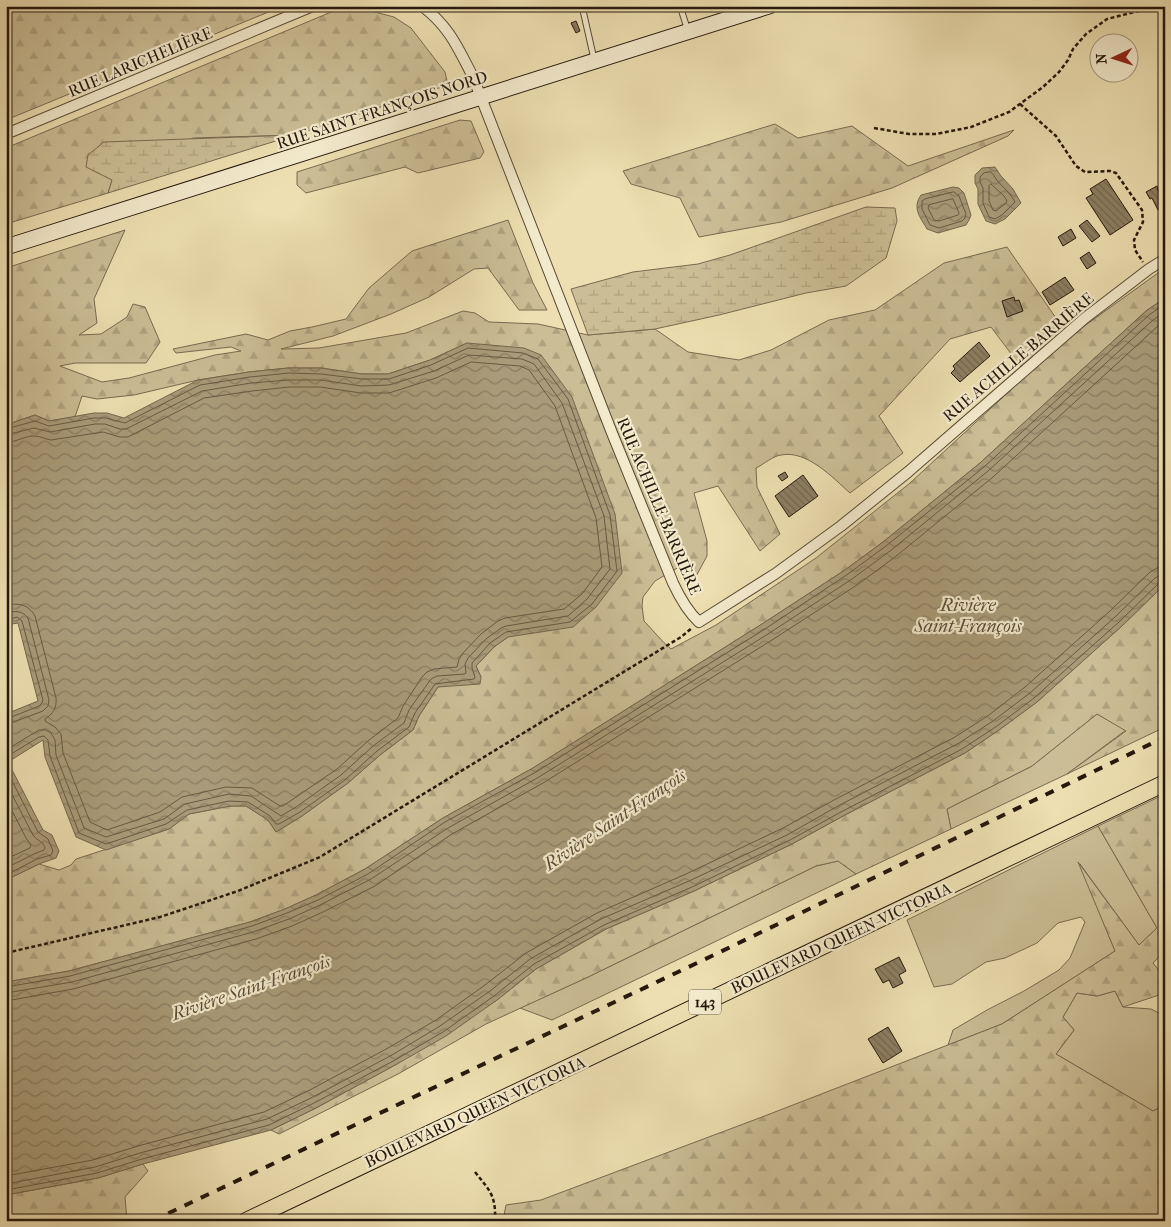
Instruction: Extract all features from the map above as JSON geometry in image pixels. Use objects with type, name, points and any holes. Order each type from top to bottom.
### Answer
[{"type":"main road","name":"BOULEVARD QUEEN-VICTORIA","points":[[246,1221],[1165,784]]},
{"type":"street","name":"RUE LARICHELIÈRE","points":[[6,134],[313,6]]},
{"type":"street","points":[[422,6],[440,20],[453,38],[481,97]]},
{"type":"street","name":"RUE SAINT-FRANÇOIS NORD","points":[[6,247],[769,6]]},
{"type":"street","name":"RUE ACHILLE-BARRIÈRE","points":[[481,97],[673,583],[688,612],[699,622],[775,574],[841,526],[908,472],[1085,318],[1149,269],[1165,260]]},
{"type":"lane","points":[[582,6],[594,61]]},
{"type":"lane","points":[[680,6],[688,31]]},
{"type":"path","points":[[874,128],[909,134],[936,134],[971,127],[1009,112],[1043,88],[1068,60],[1073,49],[1086,34],[1107,19],[1158,6]]},
{"type":"path","points":[[1020,104],[1056,136],[1076,166],[1086,172],[1110,171],[1116,174],[1142,210],[1143,222],[1134,240],[1135,250],[1149,269]]},
{"type":"path","points":[[6,953],[160,917],[238,891],[320,857],[681,637],[699,622]]},
{"type":"path","points":[[475,1172],[494,1201],[495,1221]]},
{"type":"green space","points":[[6,6],[283,6],[6,120]]},
{"type":"green space","points":[[363,9],[394,17],[411,28],[445,72],[448,85],[295,135],[193,138],[112,181],[108,193],[6,224],[6,148],[336,10]]},
{"type":"green space","points":[[460,120],[471,121],[484,152],[480,158],[418,173],[405,167],[306,193],[297,185],[297,172]]},
{"type":"green space","points":[[775,124],[798,138],[852,126],[908,166],[1014,130],[1008,136],[892,188],[781,222],[699,237],[680,198],[631,184],[623,171]]},
{"type":"green space","points":[[295,135],[108,193],[112,180],[86,167],[88,155],[104,142]]},
{"type":"green space","points":[[866,207],[895,208],[897,221],[886,258],[846,286],[806,293],[655,329],[588,335],[571,289],[633,272],[698,264],[730,255]]},
{"type":"green space","points":[[508,220],[533,283],[547,310],[519,310],[488,268],[474,269],[429,297],[391,314],[333,336],[281,349],[319,348],[406,333],[463,311],[475,313],[489,322],[538,324],[588,335],[655,329],[688,352],[739,360],[771,350],[829,320],[875,310],[944,263],[1007,247],[1069,337],[1165,268],[1165,298],[1146,311],[980,463],[883,542],[845,570],[533,768],[443,818],[365,869],[316,895],[250,922],[69,971],[6,982],[6,880],[39,864],[59,870],[71,865],[76,859],[169,829],[189,814],[230,806],[246,806],[268,820],[276,832],[348,783],[413,730],[419,716],[438,687],[481,677],[476,666],[494,647],[508,637],[467,343],[430,360],[388,374],[362,374],[321,368],[288,368],[249,372],[198,380],[134,395],[97,399],[82,396],[75,417],[49,421],[35,415],[6,425],[6,268],[125,230],[94,299],[97,323],[79,335],[101,334],[127,317],[133,304],[145,307],[160,342],[146,363],[75,363],[60,366],[102,382],[129,378],[215,355],[241,351],[231,347],[176,353],[173,349],[246,334],[268,340],[290,331],[346,319],[369,288],[412,251]],"holes":[[[991,327],[1027,375],[910,483],[816,558],[716,625],[671,649],[644,621],[643,597],[655,581],[686,563],[694,580],[707,556],[707,541],[694,493],[718,486],[760,551],[780,534],[757,487],[756,468],[781,455],[800,457],[819,466],[850,493],[903,453],[879,416],[950,339]]]},
{"type":"green space","points":[[1165,584],[1165,727],[1067,774],[1126,731],[1097,714],[1032,766],[947,809],[951,829],[856,874],[838,861],[816,866],[586,978],[486,1024],[398,1074],[279,1134],[271,1130],[397,1064],[497,1000],[536,969],[606,929],[694,891],[792,844],[965,753],[1037,702],[1123,625]]},
{"type":"green space","points":[[1097,714],[1126,730],[1067,774],[951,829],[947,809],[1032,766]]},
{"type":"green space","points":[[1165,794],[1165,951],[1153,963],[1165,978],[1165,993],[1123,1007],[1115,991],[1097,996],[1077,993],[1063,1017],[1074,1030],[1056,1054],[1153,1111],[1165,1105],[1165,1221],[503,1221],[506,1205],[541,1200],[1002,1024],[1115,951],[1078,862],[1139,945],[1157,928],[1098,826]]},
{"type":"green space","points":[[1098,826],[1157,928],[1139,945],[1080,864],[1115,951],[1002,1024],[948,1045],[953,1030],[1059,970],[1070,958],[1085,922],[1081,917],[1058,923],[1037,943],[1005,958],[986,962],[952,984],[934,987],[907,920]]},
{"type":"green space","points":[[838,861],[856,874],[552,1020],[520,1008],[816,866]]},
{"type":"green space","points":[[1115,991],[1123,1007],[1151,1009],[1165,1016],[1165,1105],[1153,1111],[1056,1054],[1074,1030],[1063,1017],[1077,993],[1097,996]]},
{"type":"green space","points":[[143,1164],[148,1171],[125,1197],[127,1221],[6,1221],[6,1195],[98,1178]]},
{"type":"water","points":[[995,167],[1013,189],[1021,203],[1005,219],[995,224],[986,221],[978,204],[978,189],[975,183],[975,175],[982,168]]},
{"type":"water","points":[[953,187],[959,188],[964,193],[971,215],[966,225],[938,233],[927,229],[917,208],[921,195]]},
{"type":"water","name":"Rivière Saint-François","points":[[1165,298],[1165,584],[1123,625],[1037,702],[965,753],[792,844],[694,891],[606,929],[536,969],[497,1000],[446,1036],[316,1108],[271,1130],[98,1178],[6,1195],[6,982],[69,971],[250,922],[316,895],[365,869],[443,818],[533,768],[845,570],[883,542],[980,463],[1146,311]]},
{"type":"water","points":[[467,343],[524,348],[541,355],[572,397],[615,514],[622,573],[596,607],[573,627],[508,637],[494,647],[476,666],[481,677],[480,684],[438,687],[419,716],[413,730],[348,783],[276,832],[268,820],[246,806],[230,806],[189,814],[169,829],[106,850],[76,837],[45,757],[43,740],[8,762],[43,830],[52,835],[59,851],[56,858],[6,880],[6,714],[38,701],[18,623],[6,625],[6,425],[35,415],[49,421],[94,413],[107,413],[124,418],[198,380],[249,372],[288,368],[321,368],[362,374],[388,374],[430,360]]},
{"type":"building","points":[[576,21],[580,31],[576,33],[571,23]]},
{"type":"building","points":[[1106,179],[1133,220],[1110,235],[1086,198],[1093,194],[1090,189]]},
{"type":"building","points":[[1157,186],[1158,190],[1165,187],[1165,206],[1158,210],[1152,198],[1150,199],[1146,192]]},
{"type":"building","points":[[1087,220],[1100,236],[1092,242],[1079,226]]},
{"type":"building","points":[[1071,229],[1076,238],[1063,246],[1058,237]]},
{"type":"building","points":[[1089,252],[1096,263],[1087,269],[1080,258]]},
{"type":"building","points":[[1065,277],[1074,290],[1050,305],[1042,292]]},
{"type":"building","points":[[1014,297],[1015,301],[1019,300],[1023,311],[1007,317],[1002,301]]},
{"type":"building","points":[[979,342],[990,356],[960,382],[951,373],[955,369],[953,366]]},
{"type":"building","points":[[785,472],[788,477],[782,481],[778,476]]},
{"type":"building","points":[[803,475],[818,496],[789,517],[775,496]]},
{"type":"building","points":[[899,957],[906,971],[899,975],[903,983],[893,988],[889,980],[883,983],[875,969]]},
{"type":"building","points":[[888,1027],[902,1051],[883,1063],[868,1039]]},
{"type":"railway","points":[[152,1221],[716,954],[1165,737]]}]
